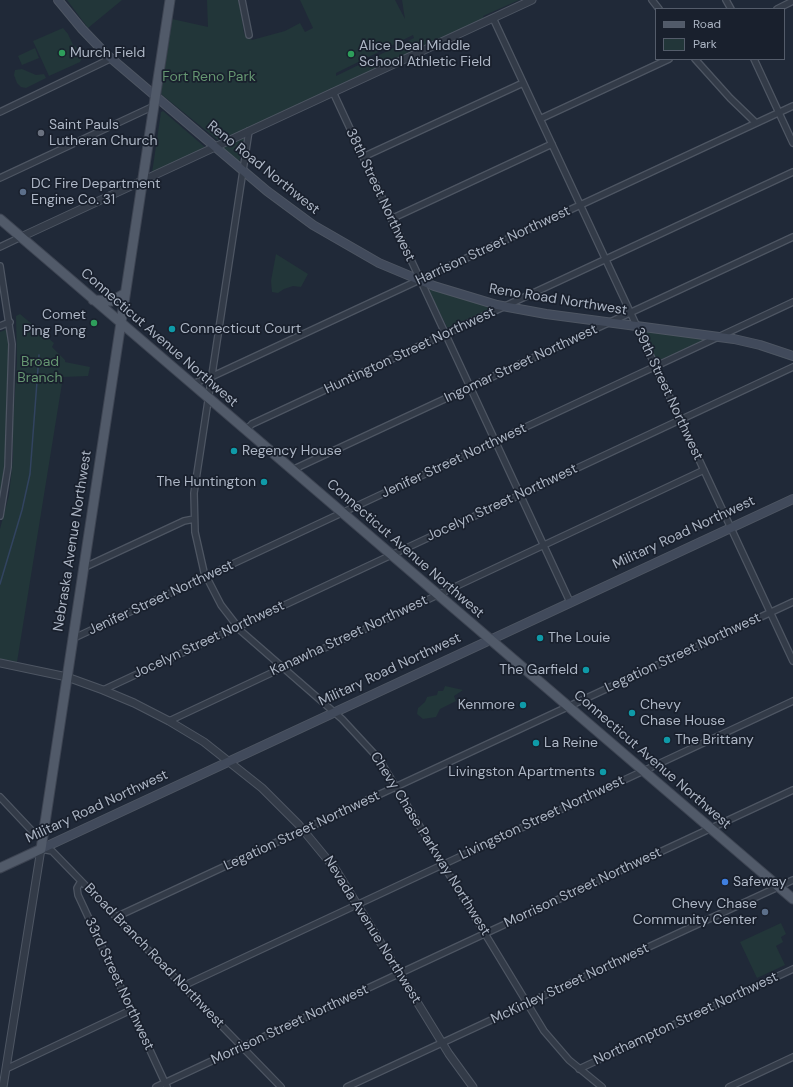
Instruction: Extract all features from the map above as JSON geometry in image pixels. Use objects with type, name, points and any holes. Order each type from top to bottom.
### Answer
[{"type":"main road","name":"Reno Road Northwest","points":[[58,0],[87,35],[112,58],[275,198],[331,236],[375,260],[420,280],[455,293],[505,306],[546,314],[719,337],[760,345],[793,356]]},
{"type":"main road","name":"Nebraska Avenue Northwest","points":[[41,849],[124,294],[170,0]]},
{"type":"main road","name":"Connecticut Avenue Northwest","points":[[0,219],[793,899]]},
{"type":"main road","points":[[93,300],[112,301],[124,294]]},
{"type":"main road","name":"Military Road Northwest","points":[[0,868],[489,639],[793,499]]},
{"type":"street","points":[[242,0],[248,35]]},
{"type":"street","points":[[0,247],[532,0]]},
{"type":"street","points":[[652,0],[658,8]]},
{"type":"street","points":[[779,8],[793,1]]},
{"type":"street","name":"39th Street Northwest","points":[[493,18],[793,661]]},
{"type":"street","points":[[0,112],[112,58]]},
{"type":"street","points":[[540,119],[667,60]]},
{"type":"street","points":[[696,60],[756,124]]},
{"type":"street","points":[[754,60],[793,143]]},
{"type":"street","points":[[363,157],[523,83]]},
{"type":"street","name":"38th Street Northwest","points":[[332,92],[570,602]]},
{"type":"street","points":[[0,178],[154,106]]},
{"type":"street","name":"Harrison Street Northwest","points":[[192,384],[211,377],[793,106]]},
{"type":"street","name":"Chevy Chase Parkway Northwest","points":[[249,131],[195,486],[194,519],[198,548],[206,577],[221,605],[238,627],[282,668],[333,712],[370,748],[397,786],[528,1004],[554,1044],[579,1069],[602,1087]]},
{"type":"street","points":[[391,219],[552,144]]},
{"type":"street","name":"Huntington Street Northwest","points":[[246,430],[252,424],[793,172]]},
{"type":"street","name":"Ingomar Street Northwest","points":[[292,470],[793,237]]},
{"type":"street","points":[[0,266],[10,322],[12,344],[8,467],[0,516]]},
{"type":"street","name":"Jenifer Street Northwest","points":[[72,639],[793,302]]},
{"type":"street","points":[[0,326],[10,322]]},
{"type":"street","name":"Jocelyn Street Northwest","points":[[104,690],[793,367]]},
{"type":"street","name":"Kanawha Street Northwest","points":[[169,721],[704,470]]},
{"type":"street","points":[[83,568],[186,520],[194,519]]},
{"type":"street","name":"Legation Street Northwest","points":[[116,917],[793,602]]},
{"type":"street","name":"Nevada Avenue Northwest","points":[[0,663],[66,677],[104,690],[169,721],[204,742],[229,760],[266,791],[304,830],[333,866],[358,904],[442,1042],[473,1087]]},
{"type":"street","name":"Livingston Street Northwest","points":[[183,986],[793,701]]},
{"type":"street","name":"Morrison Street Northwest","points":[[156,1087],[166,1085],[400,973],[793,790]]},
{"type":"street","points":[[0,797],[33,832],[42,838]]},
{"type":"street","name":"Broad Branch Road Northwest","points":[[41,849],[52,851],[282,1087]]},
{"type":"street","name":"Nebraska Avenue Northwest","points":[[3,1087],[41,849]]},
{"type":"street","name":"McKinley Street Northwest","points":[[346,1087],[793,880]]},
{"type":"street","name":"33rd Street Northwest","points":[[81,882],[77,888],[78,895],[166,1085]]},
{"type":"street","name":"Northampton Street Northwest","points":[[579,1069],[793,969]]},
{"type":"street","points":[[6,1069],[131,1010]]},
{"type":"street","points":[[729,1087],[793,1057]]},
{"type":"green space","points":[[67,0],[122,0],[88,28]]},
{"type":"green space","name":"Fort Reno Park","points":[[207,0],[239,0],[244,34],[252,40],[285,31],[300,23],[305,32],[313,28],[300,0],[395,0],[405,19],[402,0],[519,0],[483,16],[484,19],[220,142],[161,94],[172,19],[208,27]],"holes":[[[413,35],[414,38],[336,76],[336,73]]]},
{"type":"green space","name":"Murch Field","points":[[63,28],[68,34],[73,45],[87,54],[83,56],[80,62],[49,76],[33,41]]},
{"type":"green space","points":[[35,48],[39,58],[22,65],[18,56]]},
{"type":"green space","points":[[22,69],[36,75],[44,74],[46,78],[26,88],[21,87],[17,83],[14,75],[15,70]]},
{"type":"green space","points":[[163,111],[206,148],[152,173],[161,112]]},
{"type":"green space","points":[[244,139],[239,162],[223,148]]},
{"type":"green space","points":[[276,254],[308,274],[301,287],[293,286],[278,293],[272,292],[271,281]]},
{"type":"green space","points":[[430,289],[489,306],[490,309],[448,329],[429,291]]},
{"type":"green space","name":"Broad Branch","points":[[20,314],[54,343],[52,347],[65,360],[65,362],[90,367],[88,376],[63,377],[17,662],[0,659],[0,529],[9,495],[13,458],[13,422],[17,362],[16,316]]},
{"type":"green space","name":"Broad Branch","points":[[10,328],[7,439],[0,506],[0,332]]},
{"type":"green space","points":[[644,330],[702,338],[702,341],[658,361],[656,360],[643,333]]},
{"type":"green space","points":[[445,686],[463,690],[454,696],[456,701],[440,709],[436,717],[423,719],[417,714],[418,708],[425,702],[427,697],[437,695],[438,691],[443,691]]},
{"type":"green space","points":[[781,923],[786,934],[781,937],[783,942],[776,946],[785,965],[757,978],[740,942]]},
{"type":"waterway","name":"Broad Branch","points":[[0,584],[22,510],[30,474],[39,355]]},
{"type":"place","name":"Murch Field","points":[[62,53]]},
{"type":"place","name":"Alice Deal Middle School Athletic Field","points":[[351,54]]},
{"type":"place","name":"Saint Pauls Lutheran Church","points":[[41,133]]},
{"type":"place","name":"DC Fire Department Engine Co. 31","points":[[23,192]]},
{"type":"place","name":"Comet Ping Pong","points":[[94,323]]},
{"type":"place","name":"Connecticut Court","points":[[172,329]]},
{"type":"place","name":"Regency House","points":[[234,451]]},
{"type":"place","name":"The Huntington","points":[[264,482]]},
{"type":"place","name":"The Louie","points":[[540,638]]},
{"type":"place","name":"The Garfield","points":[[586,670]]},
{"type":"place","name":"Kenmore","points":[[523,705]]},
{"type":"place","name":"Chevy Chase House","points":[[632,713]]},
{"type":"place","name":"The Brittany","points":[[667,740]]},
{"type":"place","name":"La Reine","points":[[536,743]]},
{"type":"place","name":"Livingston Apartments","points":[[603,772]]},
{"type":"place","name":"Safeway","points":[[725,882]]},
{"type":"place","name":"Chevy Chase Community Center","points":[[765,912]]}]
